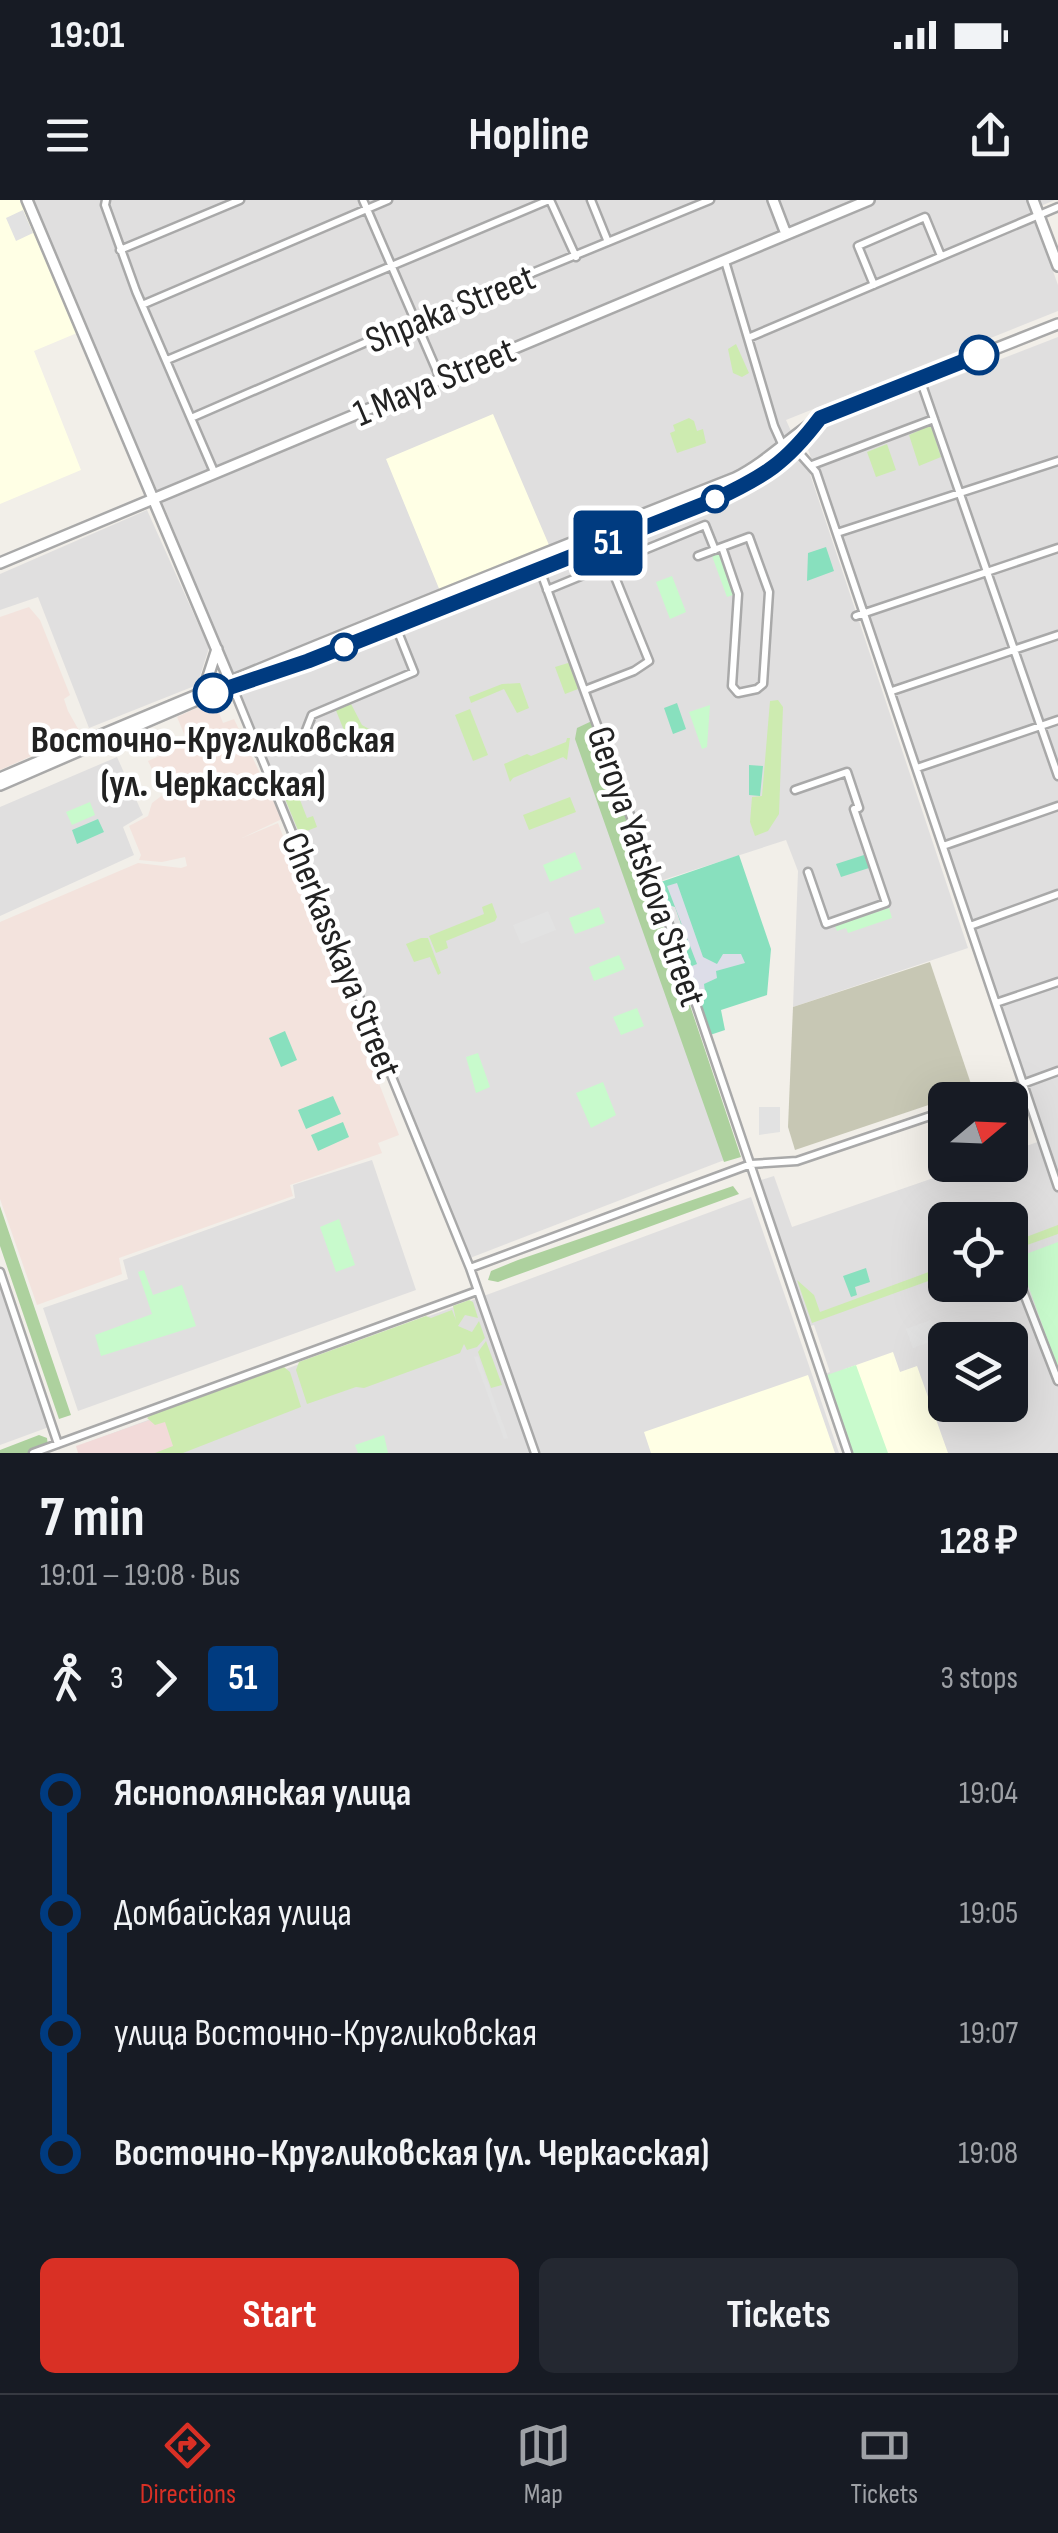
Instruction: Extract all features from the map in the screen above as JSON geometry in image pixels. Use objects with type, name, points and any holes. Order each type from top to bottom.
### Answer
[{"type":"street","name":"Cherkasskaya Street","points":[[26,200],[217,649],[470,1268],[534,1453]]},
{"type":"street","points":[[106,200],[104,206],[120,250],[215,474]]},
{"type":"street","points":[[120,250],[240,200]]},
{"type":"street","points":[[362,200],[440,378]]},
{"type":"street","points":[[142,305],[388,200]]},
{"type":"street","points":[[167,360],[550,200],[576,257]]},
{"type":"street","points":[[591,200],[608,242]]},
{"type":"street","name":"Shpaka Street","points":[[191,418],[710,200]]},
{"type":"street","points":[[774,200],[786,234]]},
{"type":"street","name":"1 Maya Street","points":[[0,564],[868,200]]},
{"type":"street","points":[[1033,200],[1058,266]]},
{"type":"street","points":[[748,338],[1058,207]]},
{"type":"street","points":[[874,285],[858,246],[925,217],[941,256]]},
{"type":"street","points":[[725,261],[774,426],[787,449],[812,466],[837,532],[1022,1082]]},
{"type":"street","points":[[787,449],[794,435],[820,418],[1058,324]]},
{"type":"street","points":[[920,378],[1058,776]]},
{"type":"street","points":[[0,781],[231,684],[602,545],[737,483],[787,449],[820,418]]},
{"type":"street","points":[[812,466],[934,419]]},
{"type":"street","points":[[774,426],[780,432],[794,435]]},
{"type":"street","points":[[837,532],[1058,461]]},
{"type":"street","points":[[394,622],[737,483]]},
{"type":"street","points":[[547,590],[705,525],[718,548],[738,594],[732,686],[743,693],[757,689],[763,684],[769,592],[749,537],[718,548],[698,556]]},
{"type":"street","points":[[585,690],[649,661],[602,545]]},
{"type":"street","points":[[856,616],[1058,548]]},
{"type":"street","name":"Geroya Yatskova Street","points":[[540,570],[656,884],[848,1453]]},
{"type":"street","points":[[259,754],[305,734],[312,715],[414,672],[394,622]]},
{"type":"street","points":[[892,691],[1058,635]]},
{"type":"street","points":[[204,689],[217,649]]},
{"type":"street","points":[[0,781],[204,689],[231,684]]},
{"type":"street","points":[[917,768],[1058,720]]},
{"type":"street","points":[[796,790],[846,772],[859,808],[854,809],[886,904],[826,924],[808,872]]},
{"type":"street","points":[[943,846],[1058,806]]},
{"type":"street","points":[[970,926],[1058,894]]},
{"type":"street","points":[[996,1003],[1058,982]]},
{"type":"street","points":[[1028,1083],[1058,1071]]},
{"type":"street","points":[[1028,1100],[1058,1187]]},
{"type":"street","points":[[470,1268],[750,1164],[798,1162],[928,1118]]},
{"type":"street","points":[[0,1272],[58,1444]]},
{"type":"street","points":[[34,1453],[477,1291]]},
{"type":"street","points":[[1027,1302],[1058,1380]]},
{"type":"shaded area","points":[[0,200],[21,200],[77,333],[34,351],[81,470],[0,504]]},
{"type":"shaded area","points":[[32,200],[1055,200],[1031,210],[1058,285],[1058,311],[786,420],[809,471],[968,948],[793,1007],[798,871],[786,840],[629,891],[727,1159],[470,1258],[166,511]]},
{"type":"shaded area","points":[[23,210],[33,233],[16,241],[6,218]]},
{"type":"shaded area","points":[[1058,337],[1058,1453],[849,1453],[822,1375],[830,1372],[814,1325],[810,1326],[761,1180],[774,1176],[792,1227],[928,1180],[1028,1182],[1028,1145],[1040,1141],[1043,1150],[1050,1147],[802,432]]},
{"type":"shaded area","points":[[493,414],[549,545],[440,591],[386,459]]},
{"type":"shaded area","points":[[147,510],[209,648],[197,685],[89,728],[38,597],[0,610],[0,574]]},
{"type":"shaded area","points":[[29,607],[40,620],[70,695],[64,699],[68,711],[81,734],[0,770],[0,617]]},
{"type":"shaded area","points":[[214,700],[223,723],[234,719],[282,819],[242,838],[278,823],[399,1135],[378,1143],[382,1153],[290,1185],[293,1196],[119,1258],[122,1274],[37,1305],[0,1199],[0,922],[138,863],[187,866],[185,857],[162,862],[139,860],[141,855],[129,826],[148,816],[152,803],[164,794],[148,761],[188,743],[177,717]]},
{"type":"shaded area","points":[[117,757],[143,815],[123,827],[134,855],[0,916],[0,807]]},
{"type":"shaded area","points":[[677,883],[703,957],[717,964],[723,954],[741,954],[745,963],[716,971],[717,978],[704,984],[705,992],[701,995],[695,978],[690,979],[687,968],[697,964],[667,886]]},
{"type":"shaded area","points":[[665,904],[675,907],[689,947],[684,958]]},
{"type":"shaded area","points":[[548,911],[556,930],[521,944],[513,925]]},
{"type":"shaded area","points":[[930,962],[970,1082],[928,1082],[928,1105],[795,1150],[788,1127],[793,1007]]},
{"type":"shaded area","points":[[759,1107],[780,1107],[780,1132],[759,1135]]},
{"type":"shaded area","points":[[372,1160],[416,1290],[78,1411],[43,1308],[128,1279],[123,1260],[295,1198],[293,1185]]},
{"type":"shaded area","points":[[751,1197],[839,1453],[90,1453],[86,1443]]},
{"type":"shaded area","points":[[0,1282],[49,1427],[0,1445]]},
{"type":"shaded area","points":[[931,1320],[932,1322],[928,1322],[928,1343],[913,1348],[906,1329]]},
{"type":"shaded area","points":[[893,1352],[900,1372],[917,1366],[928,1397],[928,1422],[937,1422],[948,1453],[876,1453],[845,1369]]},
{"type":"shaded area","points":[[478,1356],[508,1438],[504,1439],[474,1357]]},
{"type":"shaded area","points":[[808,1375],[835,1453],[651,1453],[644,1432]]},
{"type":"shaded area","points":[[167,1414],[177,1450],[78,1453],[76,1446]]},
{"type":"green space","points":[[736,344],[749,373],[742,377],[733,373],[728,349]]},
{"type":"green space","points":[[689,418],[697,431],[703,429],[706,443],[677,453],[670,433],[675,431],[673,425]]},
{"type":"green space","points":[[931,425],[941,457],[919,466],[909,435]]},
{"type":"green space","points":[[887,444],[896,470],[876,477],[867,452]]},
{"type":"green space","points":[[826,547],[834,571],[807,581],[808,553]]},
{"type":"green space","points":[[721,553],[736,594],[727,597],[712,556]]},
{"type":"green space","points":[[672,576],[686,612],[670,619],[656,582]]},
{"type":"green space","points":[[573,665],[578,689],[565,694],[555,667]]},
{"type":"green space","points":[[520,683],[529,708],[517,713],[504,689],[471,703],[469,697],[502,684]]},
{"type":"green space","points":[[778,700],[783,707],[779,814],[768,831],[755,836],[750,822],[752,797],[762,796],[770,701]]},
{"type":"green space","points":[[350,702],[362,725],[369,729],[347,738],[335,708]]},
{"type":"green space","points":[[677,703],[686,729],[673,734],[664,708]]},
{"type":"green space","points":[[710,705],[707,747],[702,749],[689,712]]},
{"type":"green space","points":[[470,709],[488,755],[473,761],[455,715]]},
{"type":"green space","points":[[594,720],[741,1157],[724,1162],[575,739],[577,728]]},
{"type":"green space","points":[[567,738],[567,760],[563,757],[510,782],[504,764],[566,742]]},
{"type":"green space","points":[[749,765],[763,766],[760,796],[749,795]]},
{"type":"green space","points":[[293,775],[307,818],[313,816],[317,827],[304,832],[305,836],[300,835],[278,782]]},
{"type":"green space","points":[[570,797],[576,812],[529,830],[523,815]]},
{"type":"green space","points":[[90,802],[95,815],[72,825],[66,812]]},
{"type":"green space","points":[[98,819],[104,832],[77,844],[72,830]]},
{"type":"green space","points":[[575,852],[582,869],[550,882],[543,865]]},
{"type":"green space","points":[[739,855],[771,949],[767,995],[721,1010],[725,1030],[707,1036],[655,884]]},
{"type":"green space","points":[[864,855],[869,868],[841,877],[836,864]]},
{"type":"green space","points":[[492,903],[495,921],[446,941],[448,948],[436,953],[429,936],[484,914],[482,907]]},
{"type":"green space","points":[[599,907],[605,923],[575,934],[569,918]]},
{"type":"green space","points":[[889,908],[892,918],[848,933],[846,928],[837,931],[835,926]]},
{"type":"green space","points":[[428,938],[441,973],[438,975],[430,957],[414,962],[406,944]]},
{"type":"green space","points":[[619,955],[625,969],[594,981],[589,967]]},
{"type":"green space","points":[[637,1008],[644,1026],[621,1035],[613,1017]]},
{"type":"green space","points":[[285,1031],[297,1060],[281,1067],[269,1038]]},
{"type":"green space","points":[[478,1053],[490,1087],[476,1093],[466,1057]]},
{"type":"green space","points":[[603,1082],[616,1115],[591,1128],[576,1093]]},
{"type":"green space","points":[[333,1096],[341,1114],[306,1129],[298,1110]]},
{"type":"green space","points":[[343,1122],[349,1137],[318,1151],[311,1135]]},
{"type":"green space","points":[[733,1186],[739,1194],[498,1282],[488,1280],[491,1271],[518,1260]]},
{"type":"green space","points":[[0,1206],[71,1415],[59,1419],[0,1246]]},
{"type":"green space","points":[[339,1219],[355,1265],[336,1272],[320,1227]]},
{"type":"green space","points":[[1058,1225],[1058,1234],[1028,1245],[1028,1236]]},
{"type":"green space","points":[[1058,1242],[1058,1369],[1028,1285],[1028,1253]]},
{"type":"green space","points":[[866,1268],[870,1282],[855,1287],[857,1295],[851,1297],[843,1276]]},
{"type":"green space","points":[[144,1270],[153,1295],[182,1285],[196,1326],[101,1356],[95,1335],[152,1314],[138,1272]]},
{"type":"green space","points":[[928,1272],[928,1281],[812,1323],[797,1280],[814,1295],[820,1312]]},
{"type":"green space","points":[[469,1300],[478,1318],[465,1315],[458,1326],[472,1332],[479,1321],[485,1338],[477,1347],[467,1350],[464,1344],[460,1353],[307,1404],[296,1370],[299,1362],[426,1316],[431,1318],[452,1310],[456,1320],[453,1306]]},
{"type":"green space","points":[[486,1341],[502,1385],[491,1388],[478,1352]]},
{"type":"green space","points":[[856,1365],[888,1453],[849,1453],[824,1376]]},
{"type":"green space","points":[[284,1367],[290,1372],[301,1407],[183,1453],[155,1453],[173,1446],[165,1422],[155,1425],[147,1418],[151,1415]]},
{"type":"green space","points":[[39,1435],[47,1438],[48,1447],[33,1453],[0,1453],[0,1450]]},
{"type":"green space","points":[[384,1435],[388,1453],[358,1453],[355,1445]]},
{"type":"bus line","name":"51","points":[[213,693],[308,661],[714,500],[776,468],[820,418],[979,355]]},
{"type":"place","name":"Восточно-Кругликовская (ул. Черкасская)","points":[[213,693]]}]
